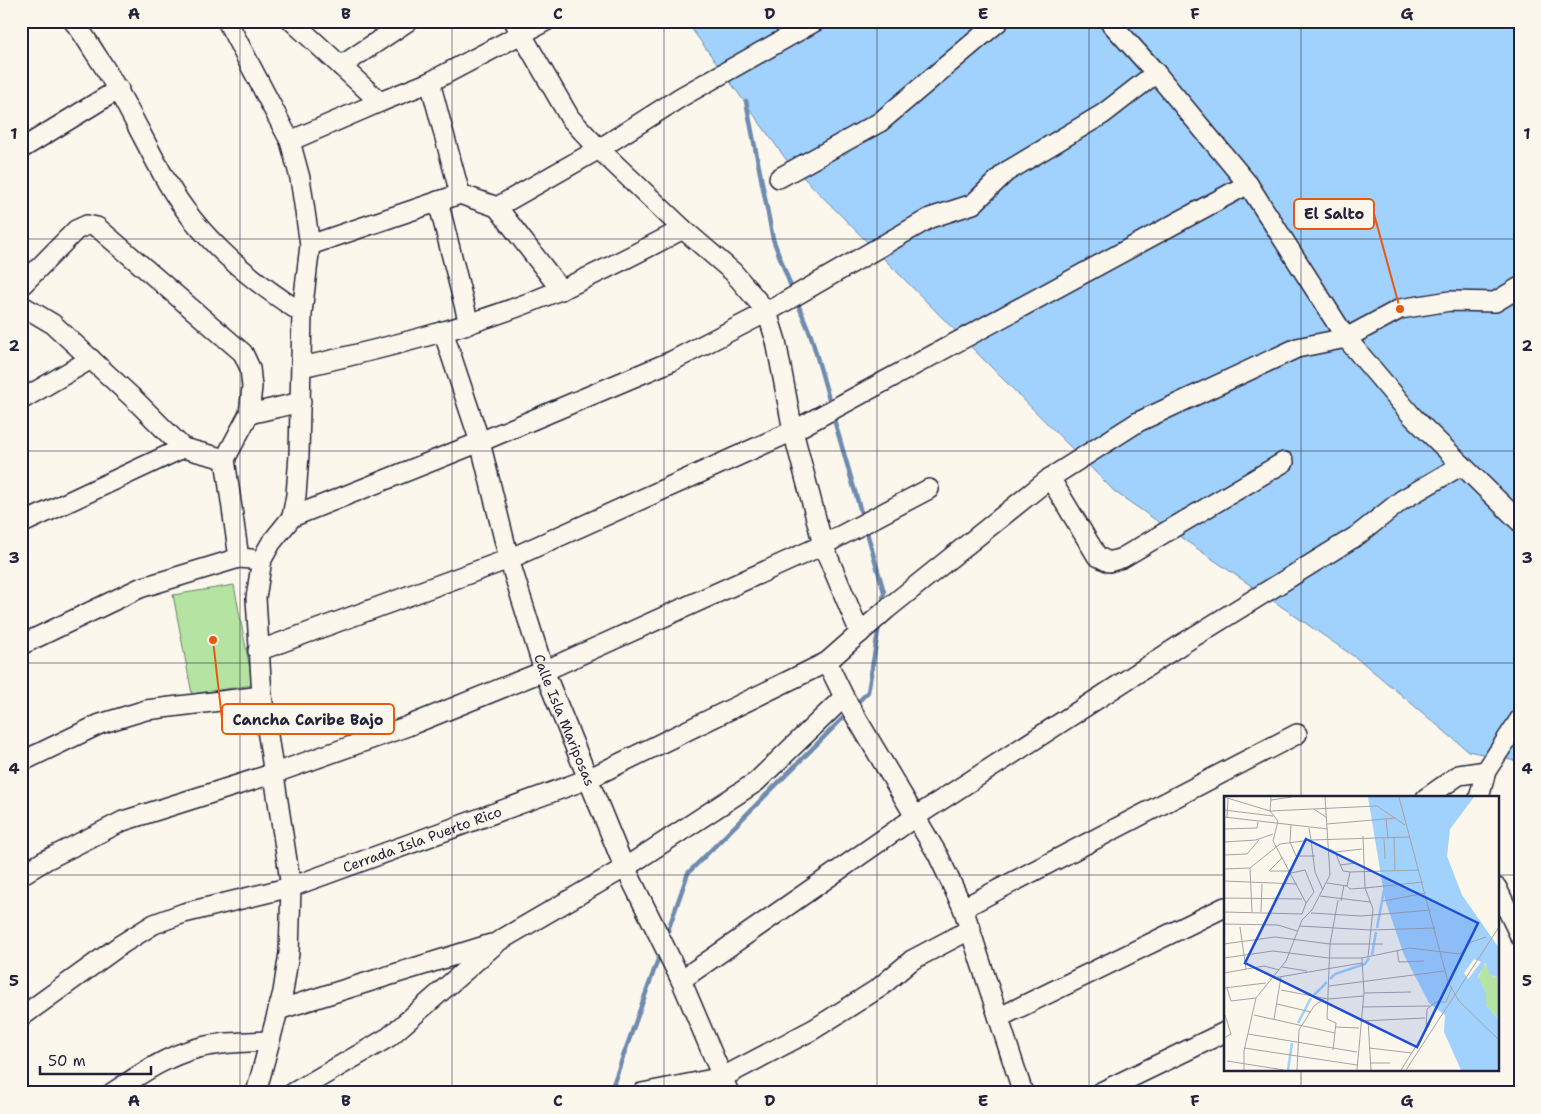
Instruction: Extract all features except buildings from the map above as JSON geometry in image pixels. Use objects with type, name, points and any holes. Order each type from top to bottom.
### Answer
[{"type":"street","points":[[73,21],[119,89],[167,183],[185,209],[219,250],[261,286],[302,313]]},
{"type":"street","points":[[227,21],[290,140],[300,178],[310,245],[302,313],[299,455],[292,517]]},
{"type":"street","points":[[292,21],[380,102]]},
{"type":"street","points":[[341,66],[408,21]]},
{"type":"street","points":[[290,140],[430,82],[518,27],[546,21]]},
{"type":"street","points":[[498,207],[599,149],[681,98],[816,21]]},
{"type":"street","points":[[779,178],[880,122],[999,21]]},
{"type":"street","points":[[1108,21],[1156,73],[1248,184],[1346,338],[1412,416],[1520,522]]},
{"type":"street","points":[[518,27],[570,118],[599,149],[683,230],[733,272],[767,312],[776,341],[793,431],[823,545],[860,633]]},
{"type":"street","points":[[256,1093],[268,1041],[283,992],[289,953],[291,887],[262,696],[256,598],[262,559],[271,543],[292,517],[480,442],[672,361],[767,312],[930,218],[973,204],[1006,172],[1103,114],[1156,73]]},
{"type":"street","points":[[430,82],[460,194]]},
{"type":"street","points":[[21,150],[119,89]]},
{"type":"street","points":[[258,651],[509,559],[793,431],[1248,184]]},
{"type":"street","points":[[310,245],[460,194],[498,207],[561,290]]},
{"type":"street","points":[[438,201],[469,324]]},
{"type":"street","points":[[21,286],[76,230],[87,225],[97,227],[243,353],[250,368],[252,387],[249,414],[225,459],[239,558]]},
{"type":"street","points":[[302,367],[403,344],[469,324],[561,290],[683,230]]},
{"type":"street","name":"Cerrada Isla Puerto Rico","points":[[21,1017],[122,944],[154,924],[184,913],[291,887],[588,779],[827,662],[886,609],[1050,478],[1138,422],[1297,348],[1346,338],[1400,309],[1450,301],[1495,302],[1520,287]]},
{"type":"street","points":[[21,305],[53,324],[183,448],[225,459]]},
{"type":"street","name":"Calle Isla Mariposas","points":[[443,331],[480,442],[509,559],[544,671],[626,867],[681,980],[726,1085]]},
{"type":"street","points":[[21,400],[91,359]]},
{"type":"street","points":[[249,414],[301,402]]},
{"type":"street","points":[[21,524],[183,448]]},
{"type":"street","points":[[1050,478],[1097,556],[1109,562],[1122,558],[1284,462]]},
{"type":"street","points":[[681,980],[914,817],[1182,644],[1358,535],[1402,500],[1462,465]]},
{"type":"street","points":[[21,876],[46,860],[123,821],[275,773],[408,726],[544,671],[823,545],[929,489]]},
{"type":"street","points":[[21,645],[140,588],[239,558],[262,559]]},
{"type":"street","points":[[827,662],[844,697],[938,855],[963,908],[1000,1017],[1022,1093]]},
{"type":"street","points":[[21,762],[100,724],[146,710],[262,696]]},
{"type":"street","points":[[303,1090],[389,1037],[499,941],[626,867],[756,782],[844,697]]},
{"type":"street","points":[[1480,796],[1486,771],[1520,719]]},
{"type":"street","points":[[963,908],[1297,734]]},
{"type":"street","points":[[1429,796],[1459,775],[1486,771]]},
{"type":"street","points":[[1498,890],[1520,936]]},
{"type":"street","points":[[1000,1017],[1224,907]]},
{"type":"street","points":[[642,1093],[726,1085],[879,988],[912,960],[972,930]]},
{"type":"street","points":[[278,1010],[499,941]]},
{"type":"street","points":[[1099,1093],[1224,1032]]},
{"type":"street","points":[[112,1093],[144,1071],[198,1048],[221,1044],[268,1041]]},
{"type":"green space","points":[[234,585],[253,685],[192,694],[173,595]]},
{"type":"water","points":[[686,21],[1520,21],[1520,762],[1468,751],[1362,662],[1115,492],[788,162]]},
{"type":"waterway","points":[[746,101],[773,239],[793,292]]},
{"type":"waterway","points":[[796,299],[811,336],[831,406]]},
{"type":"waterway","points":[[833,416],[863,519]]},
{"type":"waterway","points":[[866,529],[884,592],[882,606]]},
{"type":"waterway","points":[[854,706],[868,692],[879,626]]},
{"type":"waterway","points":[[666,936],[688,873],[849,712]]},
{"type":"waterway","points":[[610,1093],[661,951]]},
{"type":"place","name":"El Salto","points":[[1400,309]]},
{"type":"place","name":"Cancha Caribe Bajo","points":[[213,640]]}]
